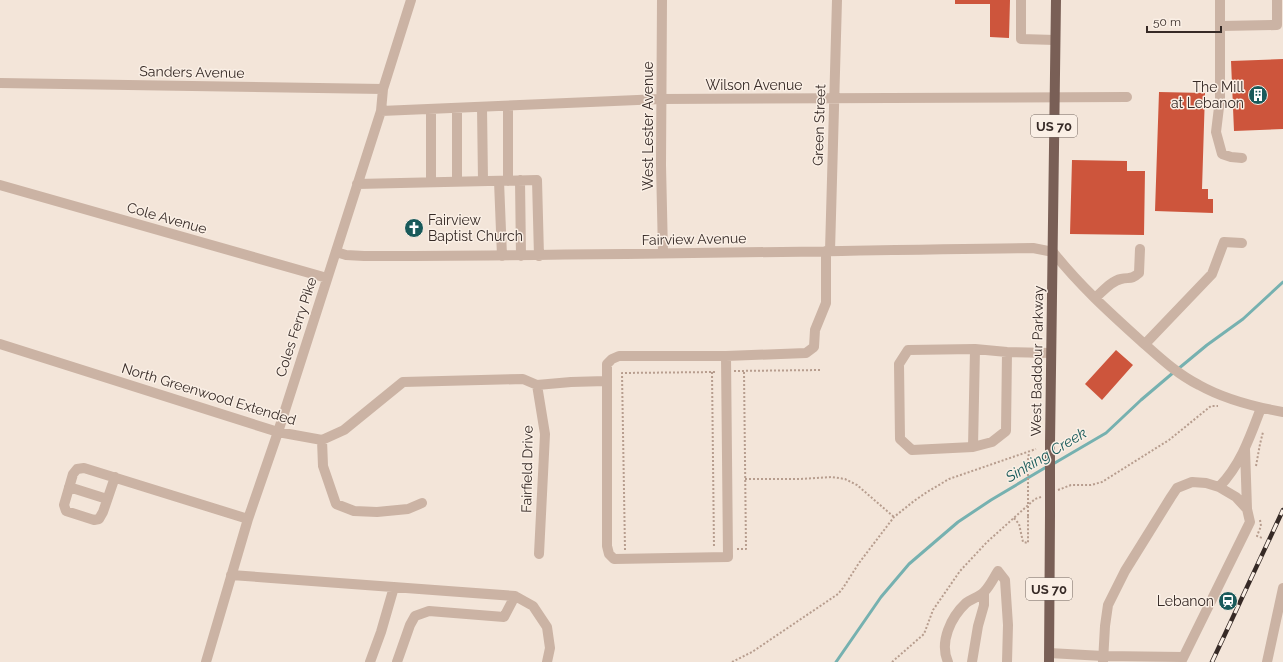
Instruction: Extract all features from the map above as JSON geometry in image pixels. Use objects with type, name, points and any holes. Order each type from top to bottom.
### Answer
[{"type":"main road","name":"US 70","points":[[1053,252],[1056,0]]},
{"type":"main road","name":"West Baddour Parkway","points":[[1049,658],[1053,252]]},
{"type":"street","name":"Coles Ferry Pike","points":[[206,662],[248,519],[278,432],[381,111],[383,89],[411,0]]},
{"type":"street","name":"West Lester Avenue","points":[[662,0],[661,99],[663,253]]},
{"type":"street","name":"Green Street","points":[[606,381],[607,364],[612,359],[619,356],[726,356],[796,354],[806,353],[814,346],[816,330],[826,303],[837,0]]},
{"type":"street","points":[[1021,0],[1020,39],[1055,40]]},
{"type":"street","points":[[1220,0],[1220,99],[1216,132],[1222,154],[1242,158]]},
{"type":"street","points":[[1221,26],[1277,26],[1277,0]]},
{"type":"street","name":"Sanders Avenue","points":[[0,83],[383,89]]},
{"type":"street","name":"Wilson Avenue","points":[[381,111],[661,99],[1127,97]]},
{"type":"street","points":[[502,256],[503,181],[508,106]]},
{"type":"street","points":[[482,107],[483,181]]},
{"type":"street","points":[[457,108],[457,182]]},
{"type":"street","points":[[431,109],[431,182]]},
{"type":"street","points":[[520,180],[521,256]]},
{"type":"street","points":[[357,184],[537,180],[539,256]]},
{"type":"street","name":"Cole Avenue","points":[[0,185],[327,278]]},
{"type":"street","points":[[1145,344],[1212,274],[1224,242],[1242,243]]},
{"type":"street","name":"Fairview Avenue","points":[[336,252],[346,255],[364,256],[539,256],[1033,248],[1053,252]]},
{"type":"street","points":[[1095,298],[1110,285],[1121,279],[1133,278],[1139,273],[1140,249]]},
{"type":"street","points":[[1053,252],[1071,274],[1095,298],[1165,362],[1187,379],[1199,386],[1261,408],[1283,412]]},
{"type":"street","name":"North Greenwood Extended","points":[[0,344],[278,432],[322,440]]},
{"type":"street","points":[[1007,352],[1006,431],[992,442],[973,447],[912,450],[900,439],[899,364],[908,350],[975,349],[1007,352],[1052,353]]},
{"type":"street","points":[[973,447],[975,349]]},
{"type":"street","points":[[422,503],[408,509],[377,512],[354,511],[336,504],[323,466],[322,440],[344,430],[403,382],[523,379],[538,385],[606,381],[607,546],[609,554],[614,559],[728,557],[726,356]]},
{"type":"street","name":"Fairfield Drive","points":[[538,385],[545,434],[539,554]]},
{"type":"street","points":[[1219,487],[1227,478],[1245,449],[1261,408]]},
{"type":"street","points":[[1049,658],[1182,660],[1250,522],[1247,509],[1245,449]]},
{"type":"street","points":[[115,477],[108,499],[99,519],[94,520],[66,511],[64,505],[73,474],[77,469],[84,468],[115,477],[248,519]]},
{"type":"street","points":[[1103,659],[1108,605],[1140,545],[1176,488],[1192,482],[1206,483],[1219,487],[1236,497],[1247,509]]},
{"type":"street","points":[[69,487],[108,499]]},
{"type":"street","points":[[948,662],[945,656],[947,633],[954,616],[967,602],[984,592],[998,571],[1005,580],[1008,625],[1007,662]]},
{"type":"street","points":[[231,576],[515,596],[533,606],[546,627],[550,648],[547,662]]},
{"type":"street","points":[[370,662],[381,632],[394,587]]},
{"type":"street","points":[[1267,662],[1283,588]]},
{"type":"street","points":[[972,662],[978,626],[984,605],[984,592]]},
{"type":"street","points":[[397,662],[410,625],[415,616],[429,611],[504,617],[515,596]]},
{"type":"path","points":[[734,371],[821,370]]},
{"type":"path","points":[[736,549],[746,549],[744,371]]},
{"type":"path","points":[[712,372],[714,552]]},
{"type":"path","points":[[625,553],[622,373],[721,372]]},
{"type":"path","points":[[1256,471],[1260,444],[1264,432]]},
{"type":"path","points":[[732,662],[752,652],[838,594],[894,517],[927,492],[950,479],[1036,450]]},
{"type":"path","points":[[1014,518],[1019,524],[1023,542],[1028,543],[1029,452]]},
{"type":"path","points":[[745,479],[800,479],[832,477],[845,479],[857,485],[894,517]]},
{"type":"path","points":[[1260,519],[1261,526],[1257,536],[1262,538]]},
{"type":"building","points":[[955,0],[1010,0],[1009,38],[990,37],[990,4],[955,4]]},
{"type":"building","name":"The Mill at Lebanon","points":[[1283,59],[1283,129],[1234,131],[1231,61]]},
{"type":"building","points":[[1159,92],[1205,93],[1202,189],[1208,189],[1208,199],[1213,199],[1213,213],[1155,211]]},
{"type":"building","points":[[1072,160],[1127,161],[1127,171],[1145,171],[1144,235],[1070,234]]},
{"type":"building","points":[[1116,350],[1133,365],[1102,400],[1085,384]]},
{"type":"waterway","name":"Sinking Creek","points":[[1178,369],[1207,345],[1243,319],[1283,282]]},
{"type":"waterway","name":"Sinking Creek","points":[[1053,464],[1106,433],[1174,372]]},
{"type":"waterway","name":"Sinking Creek","points":[[836,662],[881,597],[909,564],[958,522],[991,500],[1048,466]]},
{"type":"railway","points":[[1212,662],[1283,510]]},
{"type":"place","name":"The Mill at Lebanon","points":[[1258,95]]},
{"type":"place","name":"Fairview Baptist Church","points":[[414,228]]},
{"type":"place","name":"Lebanon","points":[[1228,601]]}]
